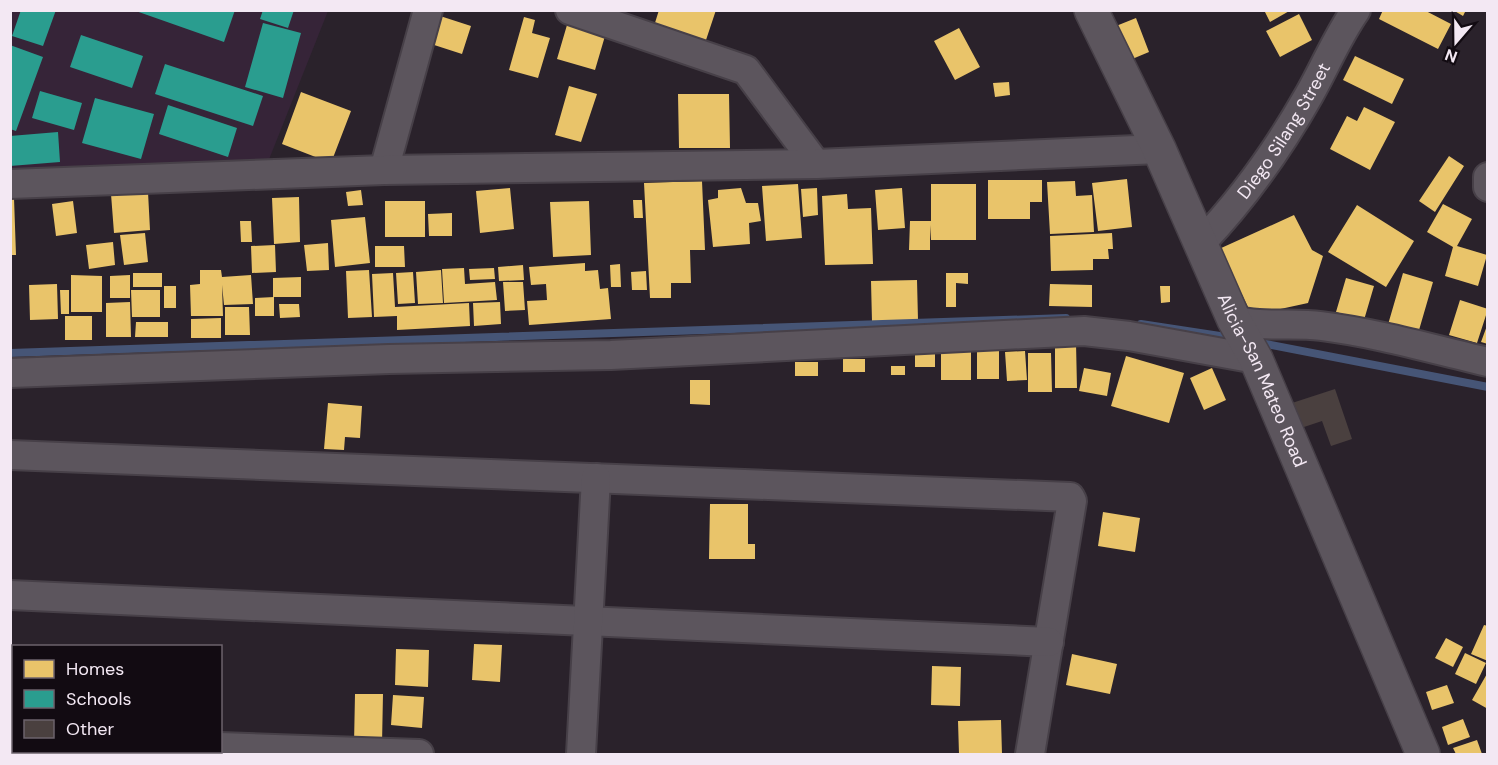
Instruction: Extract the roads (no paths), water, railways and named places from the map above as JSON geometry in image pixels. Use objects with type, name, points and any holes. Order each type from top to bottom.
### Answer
[{"type":"main road","name":"Alicia-San Mateo Road","points":[[1091,10],[1159,149],[1234,320],[1256,359],[1423,754]]},
{"type":"street","points":[[384,170],[428,10]]},
{"type":"street","points":[[570,10],[746,70],[816,164]]},
{"type":"street","name":"Diego Silang Street","points":[[1201,243],[1222,221],[1269,160],[1310,95],[1347,15]]},
{"type":"street","points":[[10,184],[384,170],[816,164],[1159,149]]},
{"type":"street","points":[[1488,177],[1488,187]]},
{"type":"street","points":[[1234,320],[1252,325],[1283,322],[1358,331],[1488,362]]},
{"type":"street","points":[[10,373],[389,359],[611,355],[1084,332],[1129,336],[1256,359]]},
{"type":"street","points":[[10,455],[1070,497],[1072,501],[1030,754]]},
{"type":"street","points":[[581,754],[596,478]]},
{"type":"street","points":[[10,595],[1049,642]]},
{"type":"street","points":[[222,747],[420,754]]},
{"type":"waterway","points":[[10,353],[1066,318]]},
{"type":"waterway","points":[[1141,324],[1233,338]]},
{"type":"waterway","points":[[1256,342],[1488,387]]}]
